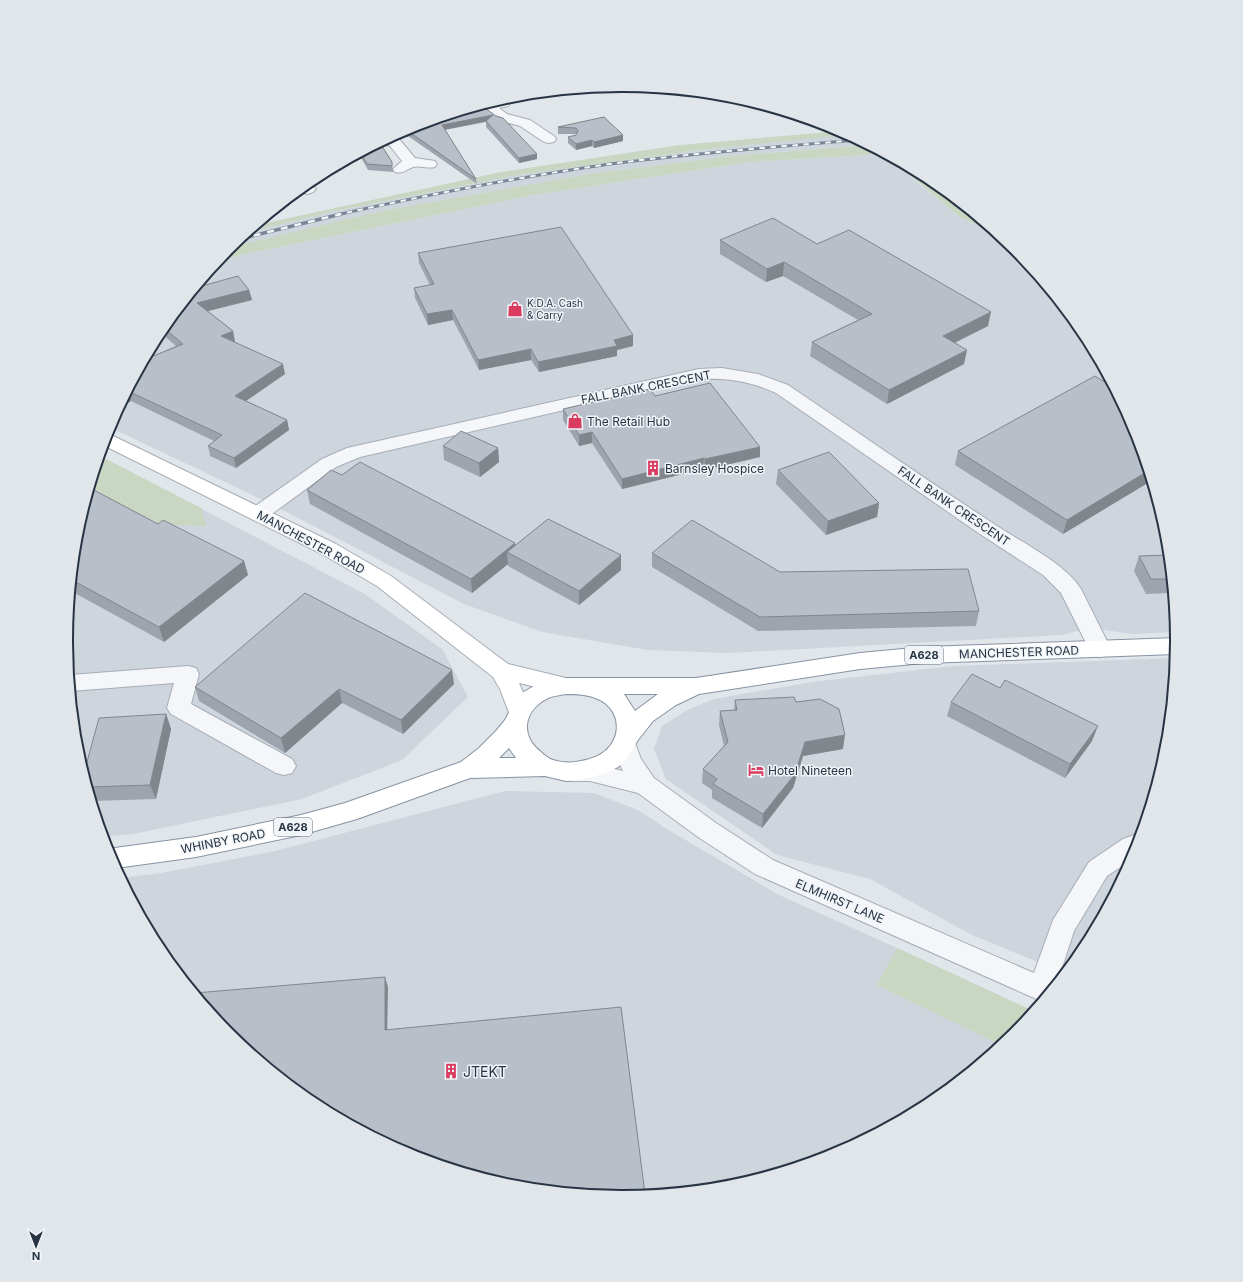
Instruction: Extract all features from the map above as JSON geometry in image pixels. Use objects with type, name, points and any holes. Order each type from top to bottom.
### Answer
[{"type":"main road","name":"MANCHESTER ROAD","points":[[111,441],[329,549],[384,581],[501,671],[511,689],[516,719],[515,737],[523,752],[556,769],[589,769],[606,763],[622,749],[645,715],[668,700],[696,686]]},
{"type":"main road","name":"MANCHESTER ROAD","points":[[516,719],[533,697],[539,693],[575,686],[696,686],[860,661],[924,655],[1170,646]]},
{"type":"main road","name":"MANCHESTER ROAD","points":[[501,671],[604,692],[621,705],[628,719],[627,740]]},
{"type":"main road","name":"WHINBY ROAD","points":[[469,769],[490,754],[504,740],[516,719]]},
{"type":"main road","name":"WHINBY ROAD","points":[[118,857],[196,847],[301,825],[348,812],[469,769],[504,766],[556,769]]},
{"type":"street","points":[[491,108],[502,116],[525,123],[549,141]]},
{"type":"street","points":[[394,142],[405,165],[430,164]]},
{"type":"street","name":"FALL BANK CRESCENT","points":[[258,514],[329,463],[354,452],[699,374],[718,373],[751,376],[764,380],[782,389],[1050,570],[1070,589],[1100,649]]},
{"type":"street","points":[[75,683],[188,674],[179,708],[284,766]]},
{"type":"street","name":"ELMHIRST LANE","points":[[627,740],[630,761],[645,785],[707,830],[764,867],[1045,990]]},
{"type":"street","name":"ELMHIRST LANE","points":[[556,769],[590,772],[645,785]]},
{"type":"street","points":[[1047,988],[1062,928],[1098,869],[1129,848]]},
{"type":"shaded area","points":[[832,135],[857,146],[731,156],[590,174],[382,211],[243,245],[260,229],[330,212],[517,175],[708,149]]},
{"type":"shaded area","points":[[874,155],[903,171],[961,218],[977,224],[1009,253],[1034,279],[1078,336],[1097,367],[1128,431],[1141,465],[1159,534],[1169,605],[1170,632],[1132,634],[1090,628],[1061,635],[728,653],[648,650],[542,632],[464,604],[271,504],[115,430],[146,367],[165,336],[209,279],[229,258],[533,195],[750,162]]},
{"type":"shaded area","points":[[105,458],[365,594],[442,649],[468,697],[402,760],[302,799],[133,834],[109,836],[102,817],[84,748],[74,677],[74,605],[78,569],[92,499]]},
{"type":"shaded area","points":[[1170,658],[1165,713],[1159,748],[1141,817],[1128,851],[1097,915],[1078,946],[1060,971],[970,934],[870,879],[777,855],[666,779],[654,749],[662,726],[689,709],[714,699],[812,682],[952,666]]},
{"type":"shaded area","points":[[505,791],[594,793],[638,810],[667,829],[777,894],[1028,1009],[983,1053],[926,1097],[896,1116],[864,1133],[831,1148],[798,1160],[763,1171],[729,1179],[693,1185],[657,1188],[622,1190],[586,1188],[550,1185],[514,1179],[480,1171],[445,1160],[412,1148],[379,1133],[347,1116],[288,1076],[234,1029],[209,1003],[186,975],[165,946],[146,915],[127,877],[161,873],[275,851]]},
{"type":"green space","points":[[826,132],[836,136],[708,149],[517,175],[330,212],[260,229],[268,223],[501,172],[680,145]]},
{"type":"green space","points":[[857,146],[874,155],[750,162],[533,195],[229,258],[243,245],[382,211],[590,174],[731,156]]},
{"type":"green space","points":[[908,174],[955,206],[977,224],[961,218]]},
{"type":"green space","points":[[105,458],[201,508],[206,526],[161,524],[94,491]]},
{"type":"green space","points":[[897,948],[1028,1009],[995,1042],[877,985]]},
{"type":"building","points":[[487,109],[496,116],[503,118],[537,154],[519,158],[486,121],[493,115],[442,125],[476,179],[412,134]]},
{"type":"building","points":[[604,117],[623,135],[594,142],[592,140],[576,144],[568,137],[576,135],[578,131],[576,128],[558,127]]},
{"type":"building","points":[[383,147],[392,162],[392,166],[367,164],[363,157]]},
{"type":"building","points":[[773,218],[817,244],[849,230],[991,312],[943,336],[967,350],[889,390],[812,342],[872,314],[784,262],[767,269],[720,240]]},
{"type":"building","name":"K.D.A. Cash & Carry","points":[[561,227],[633,335],[614,340],[617,346],[538,362],[531,349],[478,360],[452,310],[427,314],[414,288],[434,284],[418,253]]},
{"type":"building","points":[[238,276],[249,290],[197,303],[233,331],[221,336],[283,364],[235,396],[287,420],[234,458],[208,446],[222,435],[133,393],[153,356],[183,344],[168,332],[204,286]]},
{"type":"building","points":[[1095,376],[1105,382],[1113,398],[1128,431],[1144,474],[1067,520],[958,451]]},
{"type":"building","points":[[710,383],[760,447],[704,458],[622,479],[592,432],[579,435],[563,409],[650,389],[655,396]]},
{"type":"building","points":[[461,431],[498,448],[479,463],[443,446]]},
{"type":"building","points":[[829,452],[879,503],[828,521],[778,470]]},
{"type":"building","points":[[360,462],[515,543],[471,579],[307,490],[331,470],[342,475]]},
{"type":"building","points":[[95,490],[158,524],[163,520],[244,561],[159,627],[77,582],[84,534]]},
{"type":"building","points":[[548,519],[621,555],[579,591],[507,552]]},
{"type":"building","points":[[692,520],[780,572],[968,569],[979,611],[760,617],[652,553]]},
{"type":"building","points":[[1163,555],[1166,579],[1151,579],[1139,556]]},
{"type":"building","points":[[305,593],[452,670],[401,720],[339,689],[281,738],[195,687]]},
{"type":"building","points":[[972,674],[1000,688],[1005,680],[1098,726],[1070,764],[951,702]]},
{"type":"building","name":"Hotel Nineteen","points":[[794,697],[796,702],[820,699],[839,709],[845,735],[805,742],[795,774],[763,814],[713,784],[717,779],[703,769],[728,742],[720,711],[737,710],[735,700]]},
{"type":"building","points":[[166,714],[150,785],[93,787],[87,762],[99,718]]},
{"type":"building","name":"JTEKT","points":[[385,977],[385,1030],[621,1007],[644,1189],[622,1190],[586,1188],[550,1185],[514,1179],[480,1171],[412,1148],[347,1116],[288,1076],[234,1029],[200,993]]},
{"type":"railway","points":[[336,215],[473,187],[610,164],[703,153],[846,141]]},
{"type":"railway","points":[[253,236],[341,214]]},
{"type":"place","name":"K.D.A. Cash & Carry","points":[[515,309]]},
{"type":"place","name":"The Retail Hub","points":[[575,421]]},
{"type":"place","name":"Barnsley Hospice","points":[[653,468]]},
{"type":"place","name":"Hotel Nineteen","points":[[756,770]]},
{"type":"place","name":"JTEKT","points":[[451,1071]]}]
